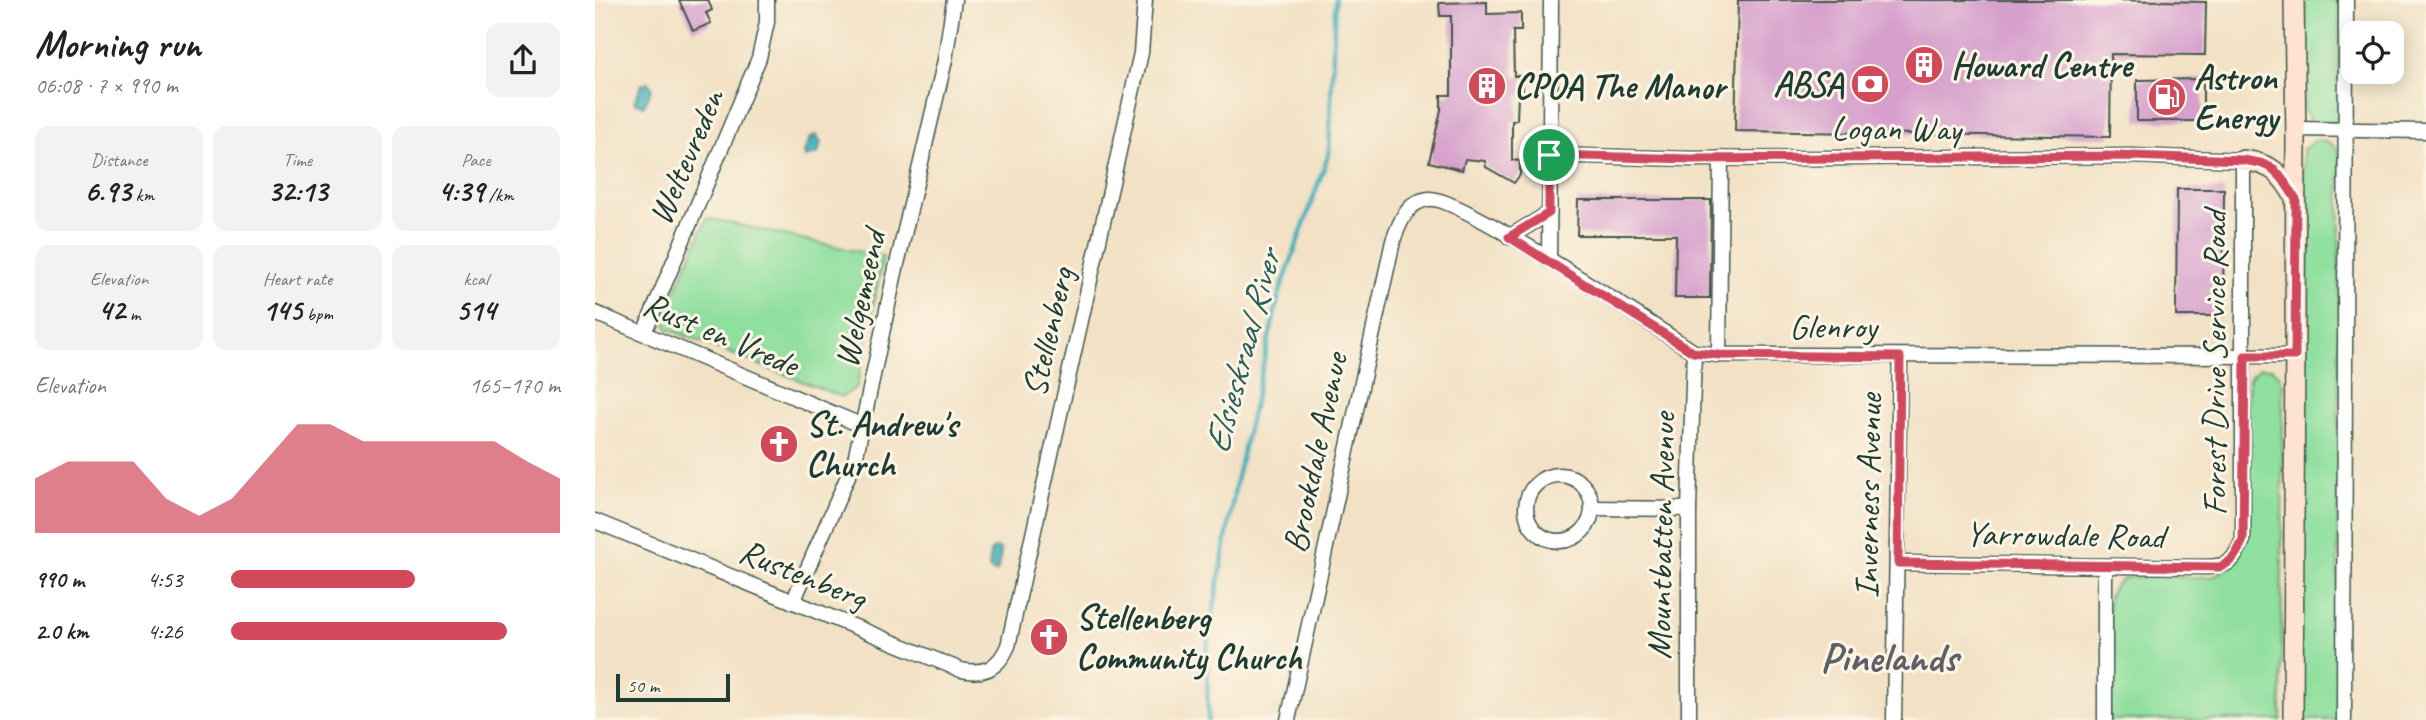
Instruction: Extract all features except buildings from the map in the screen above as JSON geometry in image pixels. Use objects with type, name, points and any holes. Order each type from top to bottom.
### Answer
[{"type":"main road","points":[[2293,720],[2296,199],[2294,0]]},
{"type":"main road","points":[[2243,160],[2272,168],[2296,199]]},
{"type":"street","name":"Weltevreden","points":[[644,333],[759,58],[767,22],[767,0]]},
{"type":"street","name":"Welgemeend","points":[[793,602],[855,460],[894,277],[945,60],[954,0]]},
{"type":"street","name":"Stellenberg","points":[[990,671],[1003,659],[1009,646],[1141,53],[1145,0]]},
{"type":"street","points":[[1549,260],[1551,0]]},
{"type":"street","points":[[2343,720],[2346,0]]},
{"type":"street","points":[[2296,129],[2426,131]]},
{"type":"street","name":"Logan Way","points":[[1549,155],[1691,159],[2131,156],[2243,160]]},
{"type":"street","points":[[1719,355],[1721,158]]},
{"type":"street","name":"Forest Drive Service Road","points":[[2231,562],[2243,540],[2243,160]]},
{"type":"street","name":"Glenroy","points":[[1414,204],[1430,198],[1452,204],[1549,260],[1693,352],[1719,355],[1900,357],[2295,356]]},
{"type":"street","name":"Brookdale Avenue","points":[[1288,720],[1393,241],[1401,220],[1414,204]]},
{"type":"street","points":[[1509,237],[1549,213]]},
{"type":"street","name":"Rust en Vrede","points":[[595,313],[863,426]]},
{"type":"street","name":"Mountbatten Avenue","points":[[1689,720],[1689,509],[1693,352]]},
{"type":"street","name":"Inverness Avenue","points":[[1894,720],[1900,357]]},
{"type":"street","points":[[1553,475],[1566,475],[1580,482],[1590,495],[1592,508],[1590,521],[1583,531],[1560,542],[1537,534],[1528,522],[1525,509],[1532,489],[1539,481],[1553,475]]},
{"type":"street","points":[[1592,508],[1689,509]]},
{"type":"street","name":"Rustenberg","points":[[595,521],[961,670],[975,673],[990,671]]},
{"type":"street","name":"Yarrowdale Road","points":[[1898,563],[2220,567],[2231,562]]},
{"type":"street","points":[[2105,566],[2105,720]]},
{"type":"green space","points":[[2306,0],[2339,0],[2340,116],[2334,123],[2310,120],[2304,111]]},
{"type":"green space","points":[[2316,140],[2330,144],[2340,154],[2337,720],[2299,720],[2303,149]]},
{"type":"green space","points":[[707,218],[883,257],[857,387],[842,397],[668,329],[663,320]]},
{"type":"green space","points":[[2259,368],[2272,368],[2283,383],[2281,720],[2108,720],[2109,596],[2115,586],[2130,577],[2211,577],[2239,560],[2249,378]]},
{"type":"water","points":[[648,82],[652,88],[644,106],[634,102],[642,84]]},
{"type":"water","points":[[816,135],[821,142],[818,154],[805,157],[804,152],[810,138]]},
{"type":"water","points":[[994,548],[1000,549],[1001,552],[996,572],[989,569],[990,552]]},
{"type":"waterway","name":"Elsieskraal River","points":[[1208,720],[1207,648],[1237,477],[1279,295],[1329,153],[1335,0]]},
{"type":"place","name":"Howard Centre","points":[[1924,65]]},
{"type":"place","name":"ABSA","points":[[1870,84]]},
{"type":"place","name":"CPOA The Manor","points":[[1487,86]]},
{"type":"place","name":"Astron Energy","points":[[2167,97]]},
{"type":"place","name":"St. Andrew's Church","points":[[779,444]]},
{"type":"place","name":"Stellenberg Community Church","points":[[1049,637]]},
{"type":"district","name":"Pinelands","points":[[1889,657]]},
{"type":"route","points":[[1549,155],[1691,159],[2131,156],[2243,160],[2268,166],[2282,178],[2296,199],[2295,356],[2245,356],[2243,540],[2237,552],[2231,562],[2220,567],[1898,563],[1900,357],[1719,355],[1693,352],[1509,237],[1549,213],[1549,155]]}]
